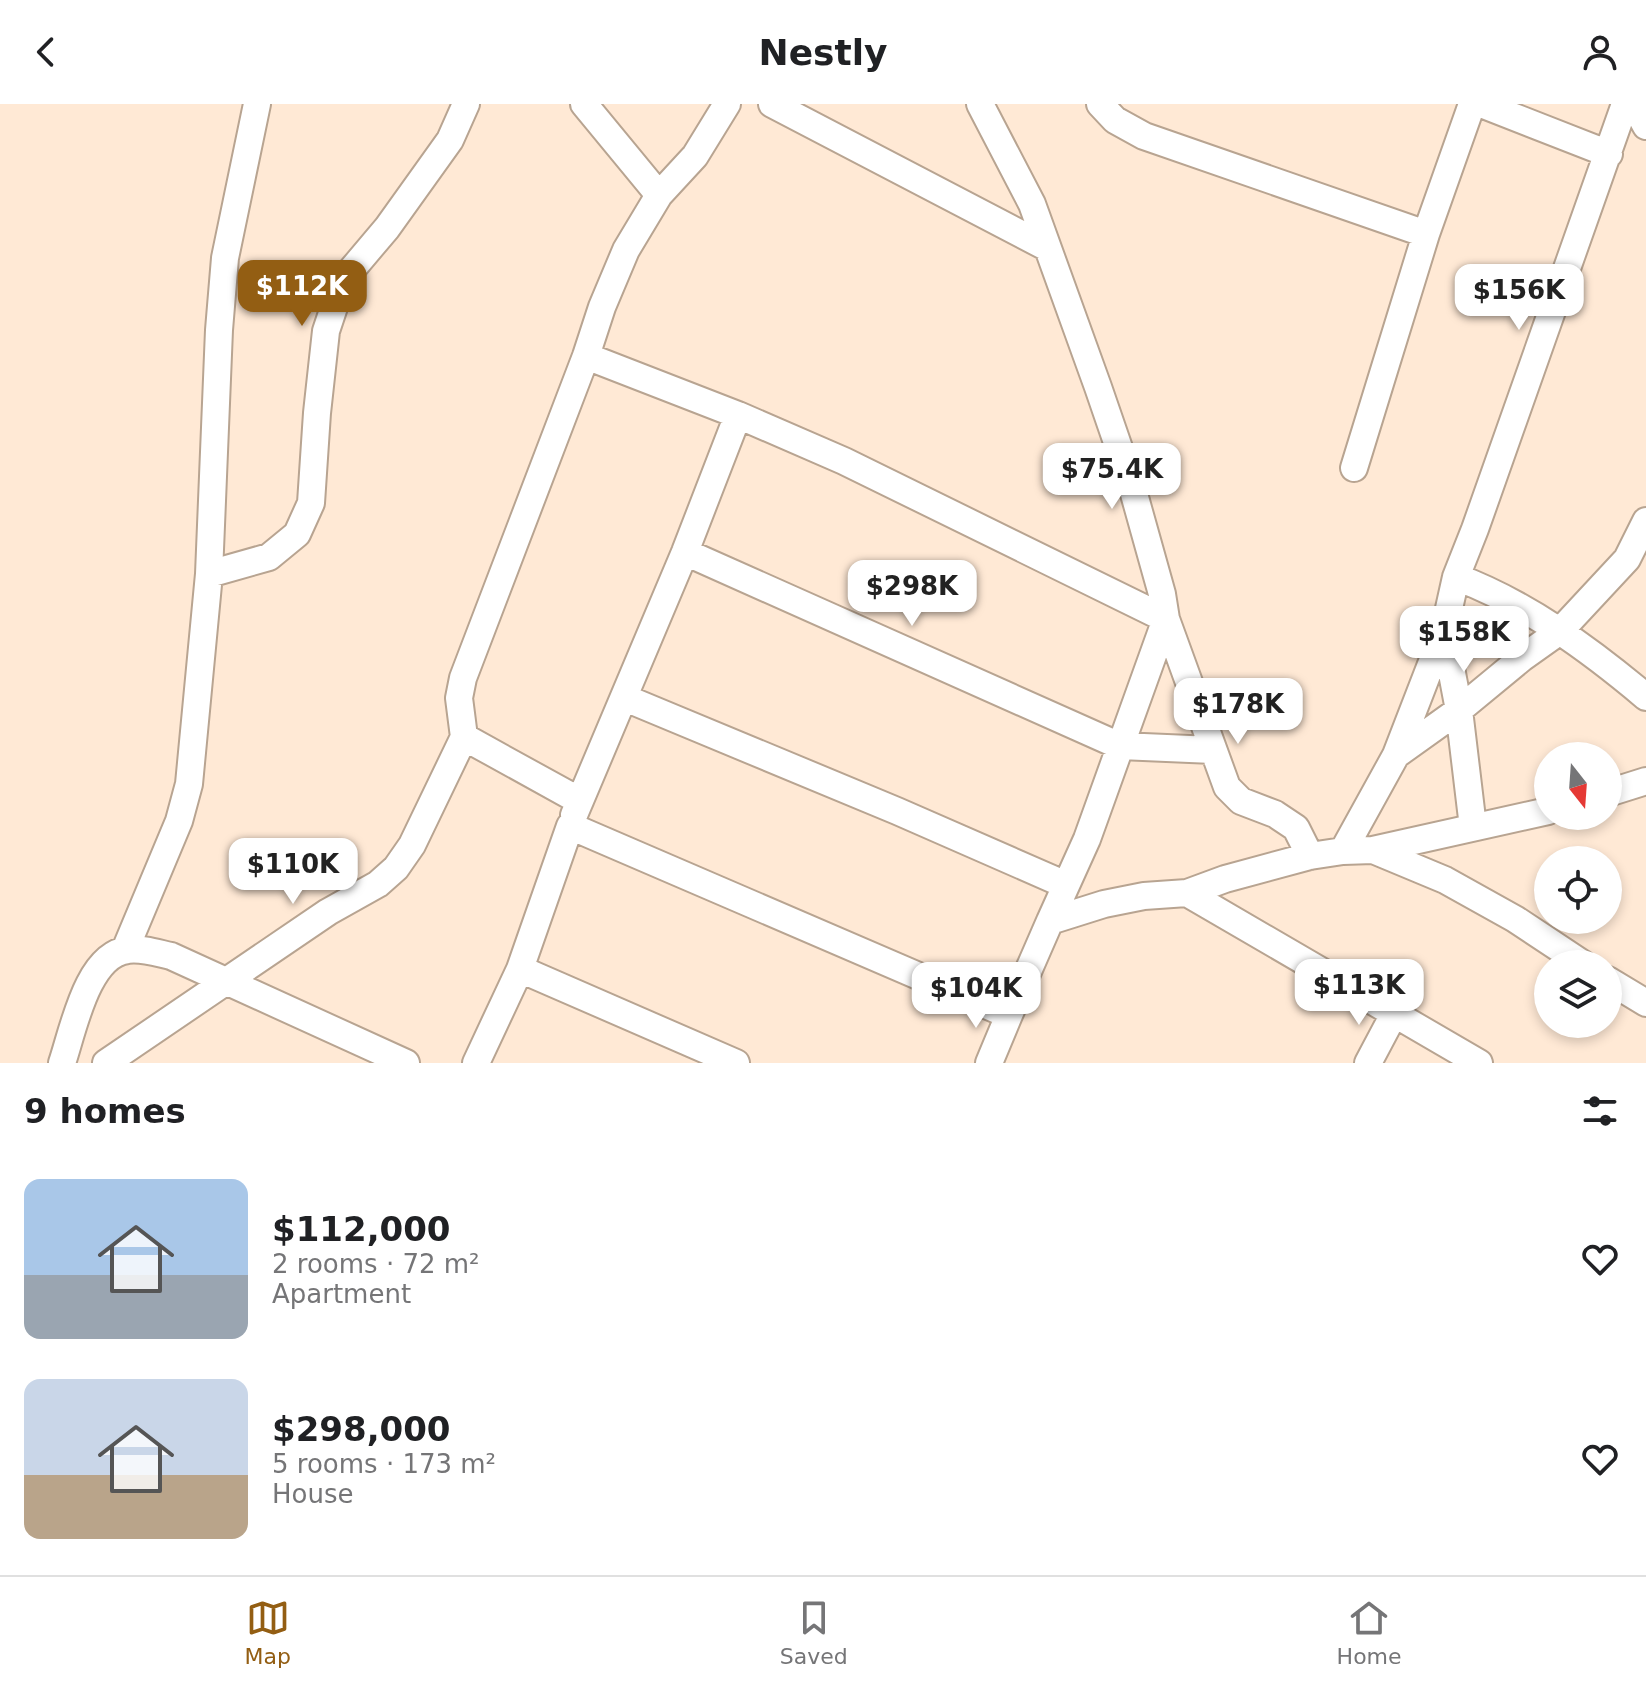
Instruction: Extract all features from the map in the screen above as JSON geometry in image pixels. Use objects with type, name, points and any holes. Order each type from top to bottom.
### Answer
[{"type":"street","points":[[125,950],[179,821],[189,784],[209,574],[225,258],[257,104]]},
{"type":"street","points":[[209,574],[269,557],[297,534],[311,503],[326,331],[343,280],[387,228],[450,140],[466,104]]},
{"type":"street","points":[[584,104],[659,195]]},
{"type":"street","points":[[106,1063],[328,912],[378,884],[396,868],[412,845],[464,737],[459,698],[463,678],[626,250],[659,195],[695,156],[727,104]]},
{"type":"street","points":[[772,104],[1046,247]]},
{"type":"street","points":[[980,104],[1032,204],[1120,448],[1162,594],[1166,619],[1227,787],[1241,801],[1275,814],[1296,828],[1310,856]]},
{"type":"street","points":[[1100,104],[1115,120],[1144,136],[1426,234]]},
{"type":"street","points":[[1354,468],[1426,234],[1472,104]]},
{"type":"street","points":[[1481,104],[1609,154]]},
{"type":"street","points":[[1343,851],[1396,755],[1444,631],[1456,577],[1625,104]]},
{"type":"street","points":[[1634,104],[1646,126]]},
{"type":"street","points":[[586,356],[738,415],[921,496],[1166,619]]},
{"type":"street","points":[[476,1063],[520,969],[570,826],[685,552],[738,415]]},
{"type":"street","points":[[1396,755],[1560,631],[1627,559],[1646,521]]},
{"type":"street","points":[[685,552],[1120,746],[1213,750]]},
{"type":"street","points":[[1456,577],[1487,588],[1560,631],[1646,697]]},
{"type":"street","points":[[989,1063],[1087,839],[1166,619]]},
{"type":"street","points":[[1444,631],[1459,710],[1473,827]]},
{"type":"street","points":[[625,698],[1066,885]]},
{"type":"street","points":[[464,737],[580,801]]},
{"type":"street","points":[[1622,789],[1646,781]]},
{"type":"street","points":[[1050,921],[1144,896],[1187,893],[1225,879],[1310,856],[1373,850],[1534,814]]},
{"type":"street","points":[[570,826],[1009,1015]]},
{"type":"street","points":[[1373,850],[1445,880],[1515,919],[1562,950]]},
{"type":"street","points":[[1187,893],[1479,1063]]},
{"type":"street","points":[[62,1063],[89,981],[102,964],[125,950],[171,956],[406,1063]]},
{"type":"street","points":[[520,969],[736,1063]]},
{"type":"street","points":[[1622,988],[1646,1003]]},
{"type":"street","points":[[1368,1063],[1394,1014]]}]
